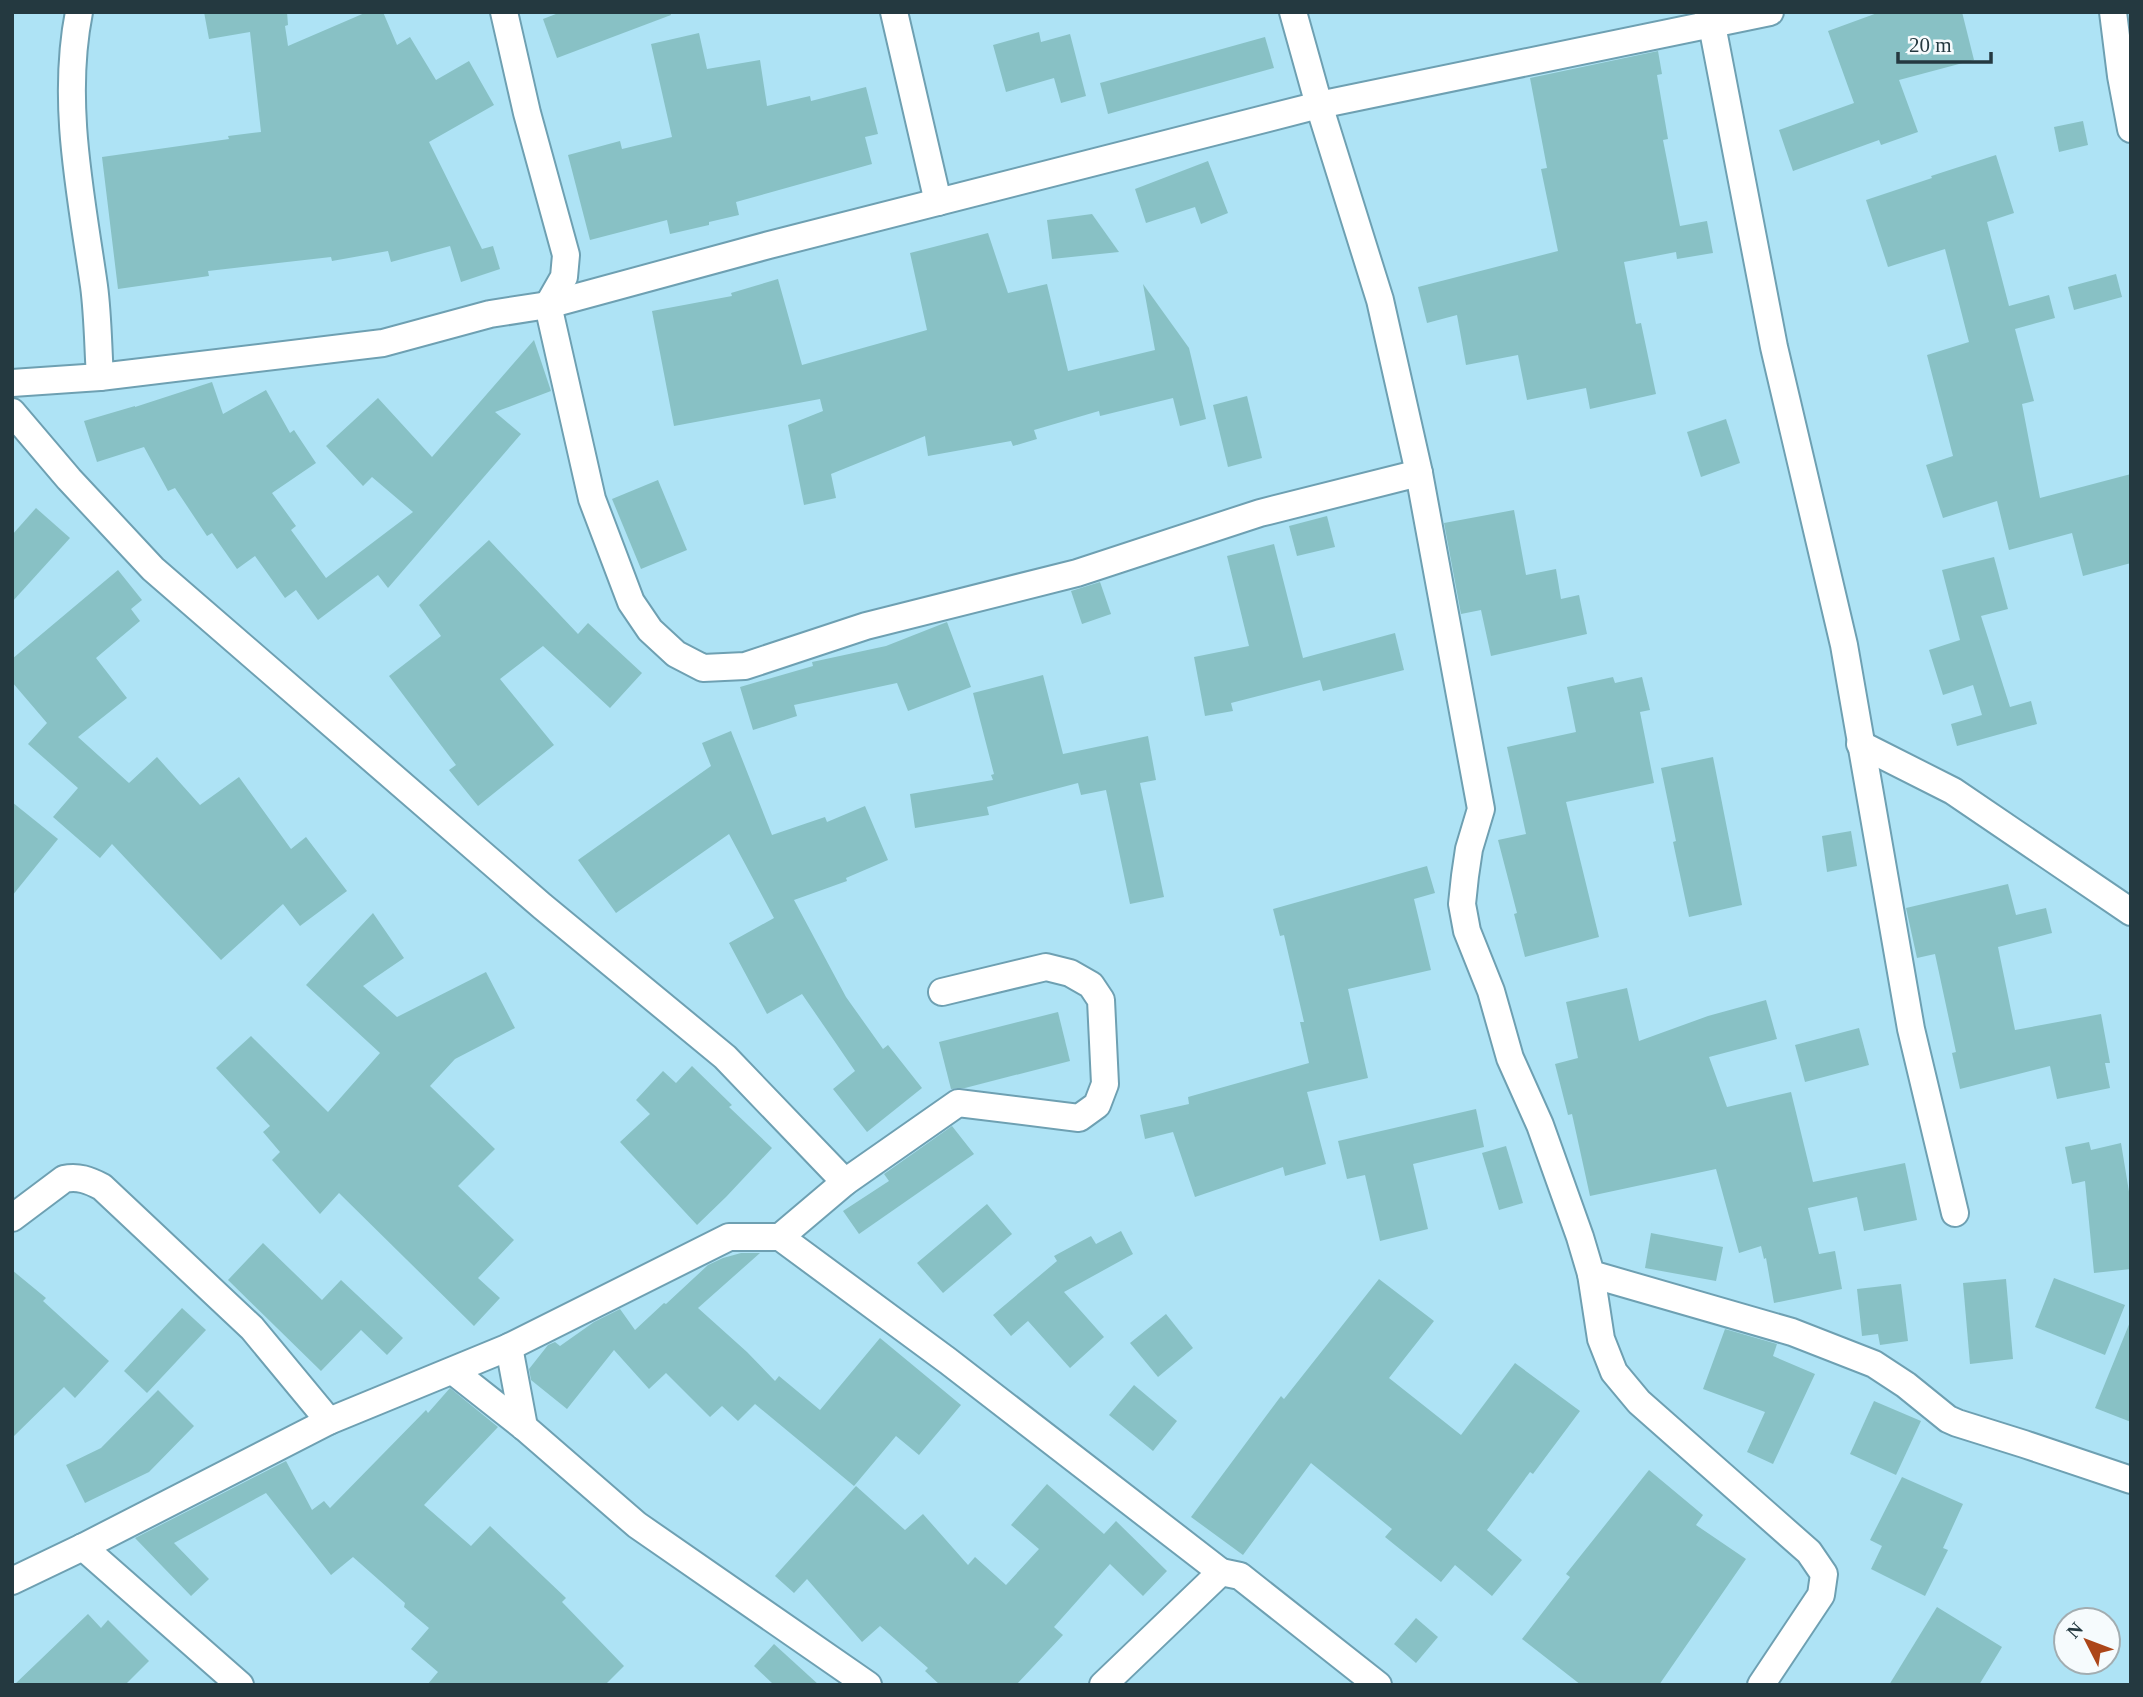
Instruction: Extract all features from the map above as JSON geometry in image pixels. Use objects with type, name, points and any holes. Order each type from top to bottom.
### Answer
[{"type":"street","points":[[79,12],[74,38],[70,99],[80,193],[95,289],[100,377]]},
{"type":"street","points":[[505,12],[527,113],[566,255],[564,276],[548,305],[592,499],[631,602],[650,629],[676,654],[703,668],[744,666],[866,625],[1077,573],[1260,513],[1419,473]]},
{"type":"street","points":[[894,12],[938,202]]},
{"type":"street","points":[[1293,12],[1380,300],[1419,473],[1481,809],[1469,849],[1465,876],[1462,904],[1467,931],[1492,991],[1510,1058],[1540,1125],[1580,1237],[1591,1273],[1601,1339],[1614,1372],[1639,1402],[1809,1552],[1824,1574],[1821,1595],[1761,1685]]},
{"type":"street","points":[[12,383],[100,377],[383,343],[490,314],[548,305],[769,245],[1319,105],[1566,53],[1710,19],[1770,12]]},
{"type":"street","points":[[2113,12],[2131,129]]},
{"type":"street","points":[[1710,19],[1774,347],[1844,645],[1911,1029],[1955,1213]]},
{"type":"street","points":[[12,412],[69,479],[153,569],[542,906],[725,1057],[845,1182]]},
{"type":"street","points":[[1860,744],[1953,791],[2131,912]]},
{"type":"street","points":[[780,1237],[845,1182],[958,1103],[1079,1118],[1097,1105],[1105,1084],[1105,1052],[1101,1000],[1091,985],[1070,973],[1046,967],[942,992]]},
{"type":"street","points":[[12,1218],[64,1179],[73,1177],[102,1187],[251,1328],[329,1421]]},
{"type":"street","points":[[12,1581],[329,1421],[509,1347],[729,1237],[780,1237],[948,1361],[1221,1572],[1240,1576],[1378,1685]]},
{"type":"street","points":[[1591,1273],[1792,1332],[1874,1364],[1957,1423],[2131,1480]]},
{"type":"street","points":[[509,1347],[524,1427]]},
{"type":"street","points":[[453,1371],[524,1427],[637,1525],[867,1685]]},
{"type":"street","points":[[83,1547],[240,1685]]},
{"type":"street","points":[[1103,1685],[1221,1572]]},
{"type":"building","points":[[204,12],[287,12],[288,25],[285,26],[288,46],[367,12],[383,12],[397,45],[410,37],[436,80],[469,61],[494,105],[429,142],[482,249],[493,246],[500,269],[461,282],[450,246],[391,262],[388,251],[332,261],[331,257],[208,271],[209,276],[118,289],[102,157],[261,132],[250,32],[209,39]]},
{"type":"building","points":[[561,12],[670,12],[671,15],[557,58],[543,19]]},
{"type":"building","points":[[1880,12],[1962,12],[1974,60],[1899,80],[1918,132],[1881,145],[1879,140],[1793,171],[1779,130],[1854,103],[1828,31]]},
{"type":"building","points":[[1039,32],[1041,42],[1070,34],[1086,96],[1061,103],[1054,78],[1006,92],[993,45]]},
{"type":"building","points":[[699,33],[707,69],[760,60],[767,106],[810,96],[811,101],[866,87],[878,134],[865,137],[872,164],[736,202],[739,215],[709,222],[709,225],[670,234],[667,220],[590,240],[568,155],[620,141],[622,149],[672,137],[651,44]]},
{"type":"building","points":[[1265,37],[1274,68],[1108,114],[1100,83]]},
{"type":"building","points":[[1658,51],[1662,74],[1657,75],[1668,139],[1663,140],[1680,226],[1707,221],[1713,253],[1677,259],[1676,252],[1624,262],[1636,324],[1641,323],[1656,394],[1590,409],[1586,388],[1527,400],[1518,355],[1466,365],[1457,315],[1427,323],[1418,287],[1558,251],[1541,169],[1547,168],[1530,78]]},
{"type":"building","points":[[2083,121],[2088,145],[2059,152],[2054,127]]},
{"type":"building","points":[[1996,155],[2014,213],[1987,222],[2009,306],[2049,295],[2055,318],[2015,329],[2034,401],[2022,404],[2040,498],[2131,474],[2131,563],[2083,576],[2072,533],[2009,550],[1997,501],[1943,518],[1926,465],[1953,456],[1927,355],[1969,342],[1945,249],[1888,267],[1866,200]]},
{"type":"building","points":[[1208,161],[1228,213],[1201,224],[1195,207],[1146,223],[1135,189]]},
{"type":"building","points":[[1092,214],[1119,252],[1052,259],[1047,220]]},
{"type":"building","points":[[988,233],[1008,293],[1047,284],[1068,371],[1155,350],[1143,284],[1189,348],[1206,419],[1180,426],[1173,398],[1100,416],[1099,411],[1034,430],[1037,439],[1013,446],[1011,441],[928,456],[925,436],[831,474],[836,498],[804,505],[788,425],[823,411],[820,399],[674,426],[652,311],[732,296],[731,293],[778,279],[802,365],[927,330],[910,253]]},
{"type":"building","points":[[2116,274],[2122,297],[2074,310],[2068,287]]},
{"type":"building","points":[[534,340],[551,391],[495,412],[521,434],[388,588],[378,575],[318,620],[296,590],[285,598],[255,556],[237,569],[212,533],[207,536],[175,488],[168,491],[144,447],[97,462],[84,421],[212,382],[223,414],[266,390],[290,433],[294,430],[316,463],[272,493],[296,526],[291,530],[326,578],[413,512],[372,477],[363,486],[326,446],[378,398],[432,457]]},
{"type":"building","points":[[1247,396],[1262,458],[1228,467],[1213,405]]},
{"type":"building","points":[[1726,419],[1740,463],[1701,477],[1687,432]]},
{"type":"building","points":[[658,480],[687,550],[641,569],[612,499]]},
{"type":"building","points":[[36,508],[70,538],[12,602],[12,535]]},
{"type":"building","points":[[1514,510],[1526,575],[1556,569],[1561,599],[1579,595],[1587,634],[1491,656],[1481,610],[1461,614],[1444,523]]},
{"type":"building","points":[[1327,516],[1335,547],[1297,556],[1289,526]]},
{"type":"building","points":[[489,540],[578,634],[588,623],[642,673],[610,708],[543,646],[500,679],[554,745],[478,806],[449,770],[456,765],[389,676],[441,636],[419,605]]},
{"type":"building","points":[[1274,544],[1303,658],[1395,633],[1404,670],[1323,691],[1320,680],[1231,703],[1233,711],[1205,716],[1194,657],[1249,646],[1227,556]]},
{"type":"building","points":[[1994,557],[2008,609],[1981,616],[2010,707],[2031,701],[2037,724],[1957,746],[1951,724],[1982,715],[1973,685],[1943,695],[1929,650],[1960,640],[1942,570]]},
{"type":"building","points":[[118,570],[142,600],[131,609],[140,621],[96,658],[127,698],[78,737],[129,783],[157,757],[200,805],[239,777],[291,849],[306,837],[347,891],[300,926],[283,904],[221,960],[112,844],[100,858],[53,817],[78,788],[28,744],[47,723],[12,682],[12,659]]},
{"type":"building","points":[[1100,582],[1111,614],[1082,624],[1071,591]]},
{"type":"building","points":[[947,622],[971,687],[908,711],[897,683],[794,705],[797,716],[753,730],[740,687],[813,666],[812,662],[886,646]]},
{"type":"building","points":[[1043,675],[1063,754],[1148,736],[1156,780],[1140,783],[1164,897],[1130,904],[1106,790],[1081,795],[1078,783],[987,807],[989,815],[915,828],[910,794],[993,780],[991,775],[994,774],[973,693]]},
{"type":"building","points":[[1613,677],[1615,683],[1642,677],[1650,710],[1640,712],[1654,783],[1566,802],[1599,937],[1525,957],[1498,840],[1526,834],[1507,747],[1576,732],[1567,687]]},
{"type":"building","points":[[731,731],[772,835],[825,817],[827,822],[865,806],[888,860],[846,878],[847,881],[794,900],[846,997],[883,1049],[888,1045],[922,1088],[867,1132],[833,1089],[855,1071],[802,994],[767,1014],[729,943],[774,918],[729,834],[616,913],[578,860],[711,766],[702,743]]},
{"type":"building","points":[[1713,757],[1742,905],[1689,917],[1661,768]]},
{"type":"building","points":[[12,802],[58,839],[12,896]]},
{"type":"building","points":[[1851,831],[1857,866],[1827,872],[1822,836]]},
{"type":"building","points":[[1427,866],[1435,893],[1414,899],[1431,970],[1348,989],[1368,1078],[1307,1092],[1326,1164],[1285,1176],[1283,1167],[1195,1197],[1173,1132],[1145,1139],[1140,1115],[1189,1104],[1188,1097],[1309,1063],[1300,1022],[1304,1022],[1284,935],[1280,936],[1273,909]]},
{"type":"building","points":[[2008,884],[2016,915],[2046,908],[2052,933],[1998,947],[2015,1030],[2101,1014],[2110,1063],[2105,1063],[2110,1088],[2057,1099],[2050,1066],[1960,1089],[1952,1053],[1956,1052],[1935,954],[1917,958],[1906,908]]},
{"type":"building","points":[[373,913],[404,958],[363,986],[397,1017],[486,972],[515,1028],[455,1059],[430,1086],[495,1149],[458,1186],[514,1240],[478,1278],[500,1298],[474,1326],[339,1193],[320,1214],[272,1160],[280,1152],[263,1132],[270,1126],[216,1068],[251,1036],[328,1112],[380,1053],[306,985]]},
{"type":"building","points":[[1627,988],[1639,1041],[1708,1016],[1766,1000],[1777,1039],[1709,1057],[1727,1107],[1791,1092],[1813,1182],[1905,1163],[1917,1220],[1864,1231],[1857,1197],[1808,1208],[1819,1254],[1835,1251],[1842,1289],[1774,1303],[1766,1258],[1764,1259],[1761,1246],[1739,1253],[1716,1169],[1590,1196],[1572,1114],[1568,1115],[1555,1064],[1578,1058],[1566,1002]]},
{"type":"building","points":[[1058,1012],[1070,1061],[965,1088],[951,1089],[939,1042]]},
{"type":"building","points":[[1859,1028],[1869,1065],[1805,1082],[1795,1045]]},
{"type":"building","points":[[692,1066],[732,1105],[729,1107],[772,1148],[697,1225],[620,1142],[650,1114],[636,1100],[663,1071],[676,1083]]},
{"type":"building","points":[[1476,1109],[1484,1147],[1413,1164],[1428,1229],[1380,1241],[1365,1175],[1347,1179],[1338,1141]]},
{"type":"building","points":[[952,1126],[974,1154],[859,1234],[843,1211],[889,1181],[884,1174]]},
{"type":"building","points":[[2089,1142],[2091,1150],[2121,1143],[2131,1204],[2131,1269],[2094,1273],[2085,1181],[2072,1184],[2065,1147]]},
{"type":"building","points":[[1506,1146],[1523,1203],[1499,1210],[1482,1153]]},
{"type":"building","points":[[987,1204],[1012,1234],[943,1293],[917,1263]]},
{"type":"building","points":[[1121,1231],[1133,1254],[1064,1292],[1104,1337],[1070,1368],[1028,1321],[1011,1336],[993,1315],[1057,1261],[1054,1256],[1091,1236],[1096,1244]]},
{"type":"building","points":[[1651,1233],[1723,1247],[1716,1281],[1645,1268]]},
{"type":"building","points":[[263,1243],[322,1300],[341,1280],[403,1338],[387,1355],[361,1330],[321,1371],[228,1280]]},
{"type":"building","points":[[741,1253],[760,1253],[698,1308],[775,1381],[779,1376],[820,1410],[880,1338],[961,1405],[919,1455],[896,1436],[854,1486],[755,1404],[738,1421],[722,1406],[710,1417],[666,1373],[649,1389],[614,1350],[567,1409],[531,1380],[529,1369],[548,1345],[555,1342],[560,1346],[594,1322],[620,1309],[635,1330],[708,1265]]},
{"type":"building","points":[[12,1270],[46,1298],[43,1301],[109,1361],[75,1398],[64,1387],[12,1438]]},
{"type":"building","points":[[2054,1278],[2125,1305],[2105,1355],[2035,1327]]},
{"type":"building","points":[[1379,1279],[1434,1321],[1389,1378],[1461,1435],[1515,1363],[1580,1411],[1487,1530],[1522,1560],[1492,1596],[1455,1565],[1441,1582],[1385,1537],[1392,1529],[1311,1463],[1243,1555],[1191,1517],[1281,1396],[1284,1399]]},
{"type":"building","points":[[2006,1279],[2013,1359],[1970,1364],[1963,1283]]},
{"type":"building","points":[[1901,1284],[1908,1341],[1880,1345],[1878,1334],[1862,1336],[1857,1289]]},
{"type":"building","points":[[182,1308],[206,1330],[147,1393],[124,1371]]},
{"type":"building","points":[[1166,1314],[1193,1348],[1158,1377],[1130,1343]]},
{"type":"building","points":[[2131,1322],[2131,1422],[2095,1408]]},
{"type":"building","points":[[1725,1329],[1777,1344],[1773,1356],[1815,1374],[1773,1464],[1747,1452],[1765,1412],[1703,1389]]},
{"type":"building","points":[[1134,1385],[1177,1421],[1153,1451],[1109,1415]]},
{"type":"building","points":[[450,1388],[498,1427],[424,1505],[471,1546],[490,1526],[566,1598],[562,1602],[624,1666],[605,1685],[427,1685],[438,1672],[411,1649],[429,1628],[353,1557],[331,1575],[266,1493],[174,1543],[209,1579],[191,1596],[135,1538],[286,1461],[312,1510],[324,1501],[330,1508],[426,1410],[428,1413]]},
{"type":"building","points":[[158,1390],[194,1426],[149,1472],[85,1503],[66,1465],[101,1448]]},
{"type":"building","points":[[1874,1401],[1921,1421],[1896,1475],[1850,1454]]},
{"type":"building","points":[[1649,1470],[1703,1515],[1696,1525],[1746,1559],[1659,1685],[1581,1685],[1522,1639],[1570,1577],[1566,1574]]},
{"type":"building","points":[[1902,1477],[1963,1504],[1943,1548],[1948,1550],[1925,1596],[1871,1569],[1882,1546],[1870,1540]]},
{"type":"building","points":[[1047,1484],[1104,1534],[1116,1521],[1167,1571],[1143,1596],[1110,1564],[1054,1627],[1063,1635],[1016,1685],[940,1685],[925,1671],[928,1668],[880,1626],[862,1642],[807,1579],[794,1593],[775,1576],[856,1486],[905,1530],[923,1514],[968,1565],[975,1557],[1006,1585],[1039,1549],[1011,1525]]},
{"type":"building","points":[[1937,1607],[2002,1647],[1979,1685],[1889,1685]]},
{"type":"building","points":[[88,1614],[101,1628],[108,1620],[149,1661],[125,1685],[14,1685]]},
{"type":"building","points":[[1416,1618],[1438,1637],[1416,1663],[1394,1644]]},
{"type":"building","points":[[774,1644],[819,1685],[774,1685],[754,1666]]}]
